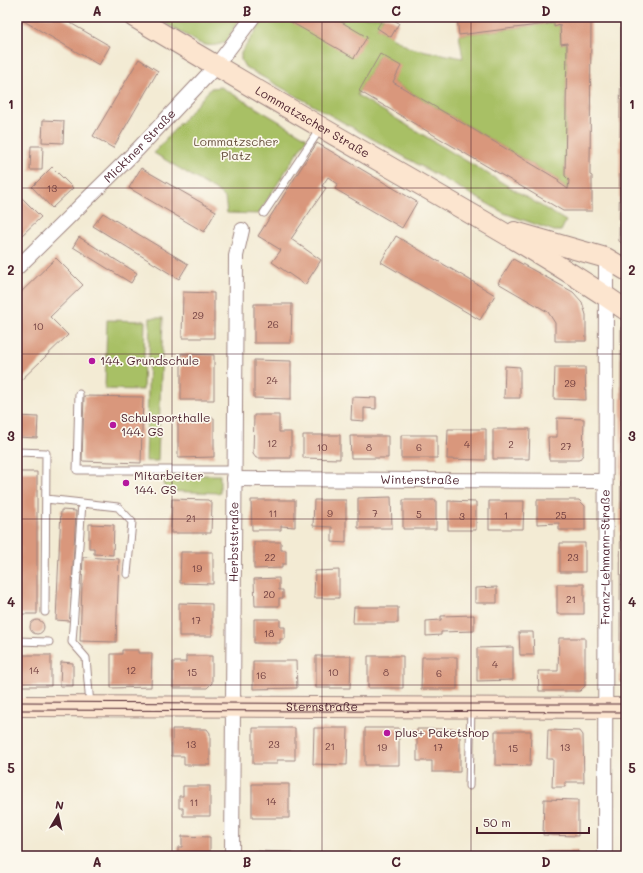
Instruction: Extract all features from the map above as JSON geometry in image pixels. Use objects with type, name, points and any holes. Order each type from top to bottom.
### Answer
[{"type":"main road","name":"Lommatzscher Straße","points":[[134,17],[492,226],[605,295],[626,310]]},
{"type":"main road","name":"Lommatzscher Straße","points":[[492,226],[606,258],[626,270]]},
{"type":"main road","name":"Sternstraße","points":[[17,706],[626,708]]},
{"type":"street","name":"Micktner Straße","points":[[17,268],[132,155],[216,66],[253,17]]},
{"type":"street","name":"Herbststraße","points":[[232,856],[236,256],[242,230]]},
{"type":"street","name":"Franz-Lehmann-Straße","points":[[605,856],[606,258]]},
{"type":"street","name":"Winterstraße","points":[[234,475],[606,481]]},
{"type":"lane","points":[[264,214],[321,127]]},
{"type":"lane","points":[[79,394],[77,470],[234,475]]},
{"type":"lane","points":[[17,452],[46,453],[45,612]]},
{"type":"lane","points":[[46,499],[118,507],[132,522],[127,574]]},
{"type":"lane","points":[[82,503],[72,642],[86,658],[90,706]]},
{"type":"lane","points":[[17,641],[49,642]]},
{"type":"lane","points":[[469,786],[471,708]]},
{"type":"green space","points":[[155,17],[240,17],[226,42],[212,46],[199,43]]},
{"type":"green space","points":[[265,17],[384,17],[377,28],[410,48],[463,58],[459,35],[554,23],[555,26],[560,25],[561,44],[567,43],[565,176],[569,180],[568,189],[558,182],[559,180],[393,82],[380,54],[357,95],[566,221],[561,231],[554,231],[504,213],[245,67],[241,60],[241,53]]},
{"type":"green space","name":"Lommatzscher Platz","points":[[221,87],[307,138],[258,214],[227,213],[225,198],[220,193],[154,153],[211,88]]},
{"type":"green space","points":[[150,318],[163,318],[158,461],[146,461]]},
{"type":"green space","points":[[107,320],[145,321],[143,390],[105,389]]},
{"type":"green space","points":[[164,475],[220,475],[220,493],[164,491]]},
{"type":"building","points":[[17,17],[60,17],[110,46],[99,65]]},
{"type":"building","points":[[282,17],[333,17],[367,37],[354,58]]},
{"type":"building","points":[[384,17],[388,17],[399,23],[391,37],[377,28]]},
{"type":"building","points":[[457,17],[591,17],[590,175],[592,176],[592,211],[563,211],[359,91],[380,54],[401,66],[393,82],[559,180],[558,182],[568,189],[569,180],[565,176],[567,43],[561,44],[560,25],[554,27],[554,23],[459,35]]},
{"type":"building","points":[[621,17],[626,17],[626,247],[619,241]]},
{"type":"building","points":[[139,59],[158,71],[113,148],[93,136]]},
{"type":"building","points":[[43,120],[64,121],[63,143],[42,142]]},
{"type":"building","points":[[317,143],[417,202],[402,228],[335,189],[338,184],[328,177],[322,186],[326,188],[291,239],[321,260],[305,285],[272,262],[281,250],[258,236]]},
{"type":"building","points":[[31,146],[43,146],[42,170],[30,170]]},
{"type":"building","points":[[52,167],[73,188],[52,208],[32,187]]},
{"type":"building","points":[[141,168],[216,211],[204,232],[129,188]]},
{"type":"building","points":[[22,198],[41,217],[20,237],[17,233],[17,203]]},
{"type":"building","points":[[103,213],[188,264],[179,279],[93,226]]},
{"type":"building","points":[[396,236],[495,295],[480,320],[381,262]]},
{"type":"building","points":[[79,237],[137,273],[131,283],[73,247]]},
{"type":"building","points":[[56,258],[83,285],[50,317],[68,335],[17,384],[17,296]]},
{"type":"building","points":[[513,259],[573,292],[582,302],[586,315],[586,341],[555,341],[555,323],[548,312],[498,283]]},
{"type":"building","points":[[183,292],[214,293],[214,338],[182,338]]},
{"type":"building","points":[[254,304],[292,304],[291,343],[254,343]]},
{"type":"building","points":[[621,327],[626,330],[626,682],[620,682]]},
{"type":"building","points":[[181,354],[214,355],[214,400],[181,400]]},
{"type":"building","points":[[254,360],[291,361],[291,399],[254,398]]},
{"type":"building","points":[[505,366],[520,367],[520,398],[504,398]]},
{"type":"building","points":[[555,367],[585,367],[586,400],[554,399]]},
{"type":"building","name":"Schulsporthalle 144. GS","points":[[84,396],[143,397],[141,463],[82,461]]},
{"type":"building","points":[[352,397],[376,398],[376,409],[364,408],[364,421],[351,420]]},
{"type":"building","points":[[254,415],[279,415],[279,432],[291,432],[291,458],[256,458],[253,454]]},
{"type":"building","points":[[17,416],[38,417],[37,438],[17,437]]},
{"type":"building","points":[[178,418],[214,418],[214,457],[178,458]]},
{"type":"building","points":[[557,418],[584,419],[583,455],[579,460],[549,460],[548,437],[557,437]]},
{"type":"building","points":[[448,429],[486,429],[486,460],[447,459]]},
{"type":"building","points":[[493,429],[530,429],[529,459],[493,459]]},
{"type":"building","points":[[303,435],[340,435],[340,459],[303,458]]},
{"type":"building","points":[[401,435],[437,435],[437,458],[401,458]]},
{"type":"building","points":[[350,436],[388,436],[388,458],[351,458]]},
{"type":"building","points":[[17,472],[37,472],[37,614],[17,614]]},
{"type":"building","points":[[391,497],[392,528],[358,528],[358,498]]},
{"type":"building","points":[[172,499],[208,500],[212,503],[211,533],[171,533]]},
{"type":"building","points":[[251,500],[295,500],[295,527],[281,526],[281,530],[252,530]]},
{"type":"building","points":[[314,500],[346,500],[346,543],[332,542],[332,527],[313,526]]},
{"type":"building","points":[[403,500],[436,500],[436,529],[403,529]]},
{"type":"building","points":[[537,500],[579,500],[585,506],[585,530],[559,530],[559,523],[537,524]]},
{"type":"building","points":[[448,501],[476,502],[476,530],[448,530]]},
{"type":"building","points":[[489,501],[524,501],[523,529],[489,529]]},
{"type":"building","points":[[61,510],[76,511],[70,621],[56,620]]},
{"type":"building","points":[[89,524],[114,525],[113,555],[94,554],[94,548],[89,548]]},
{"type":"building","points":[[254,542],[281,542],[281,550],[286,550],[286,564],[282,564],[282,568],[254,569]]},
{"type":"building","points":[[560,543],[585,543],[585,572],[560,572]]},
{"type":"building","points":[[181,552],[213,552],[213,584],[180,583]]},
{"type":"building","points":[[83,557],[119,559],[116,642],[80,641]]},
{"type":"building","points":[[339,570],[339,598],[314,598],[315,571]]},
{"type":"building","points":[[279,578],[279,590],[283,590],[283,598],[279,598],[279,606],[255,606],[254,579]]},
{"type":"building","points":[[557,584],[584,584],[584,614],[557,614]]},
{"type":"building","points":[[497,587],[497,603],[475,603],[475,588]]},
{"type":"building","points":[[179,603],[212,604],[212,636],[179,636]]},
{"type":"building","points":[[354,607],[398,607],[398,623],[353,623]]},
{"type":"building","points":[[474,615],[474,631],[441,632],[441,635],[426,636],[426,621],[441,620],[441,616]]},
{"type":"building","points":[[254,619],[280,619],[280,627],[285,627],[285,639],[280,639],[280,643],[254,643]]},
{"type":"building","points":[[37,620],[42,622],[44,627],[42,632],[37,634],[32,632],[30,627],[32,622]]},
{"type":"building","points":[[519,632],[533,632],[534,655],[520,655]]},
{"type":"building","points":[[559,638],[585,638],[585,686],[580,691],[539,691],[538,671],[558,671]]},
{"type":"building","points":[[513,647],[513,680],[477,681],[477,648]]},
{"type":"building","points":[[122,650],[138,650],[138,653],[152,653],[151,687],[111,688],[111,654],[122,654]]},
{"type":"building","points":[[17,655],[51,655],[51,686],[17,686]]},
{"type":"building","points":[[186,656],[212,656],[212,683],[207,688],[173,688],[173,662],[186,662]]},
{"type":"building","points":[[316,656],[351,656],[350,688],[316,688]]},
{"type":"building","points":[[368,656],[403,656],[403,688],[368,688]]},
{"type":"building","points":[[422,657],[457,657],[457,689],[421,689]]},
{"type":"building","points":[[253,661],[296,661],[297,688],[253,689]]},
{"type":"building","points":[[61,662],[73,663],[73,686],[60,686]]},
{"type":"building","points":[[253,728],[295,728],[295,760],[277,760],[277,764],[253,764]]},
{"type":"building","points":[[314,728],[348,728],[347,765],[313,764]]},
{"type":"building","points":[[365,728],[399,728],[399,765],[365,765]]},
{"type":"building","points":[[172,729],[207,729],[210,733],[210,765],[184,765],[184,756],[172,756]]},
{"type":"building","points":[[417,729],[456,729],[460,734],[460,772],[432,772],[432,761],[417,761]]},
{"type":"building","points":[[548,730],[580,731],[583,735],[584,782],[565,782],[565,787],[552,787],[553,759],[547,759]]},
{"type":"building","points":[[495,731],[531,731],[530,766],[495,765]]},
{"type":"building","points":[[252,784],[289,784],[289,818],[252,818]]},
{"type":"building","points":[[183,786],[210,786],[210,816],[183,816],[183,808],[179,808],[179,796],[183,796]]},
{"type":"building","points":[[544,799],[578,800],[578,836],[543,835]]},
{"type":"building","points":[[182,836],[210,837],[210,856],[178,856],[178,847],[182,847]]},
{"type":"building","points":[[254,851],[292,852],[292,856],[254,856]]},
{"type":"building","points":[[544,851],[578,851],[578,856],[544,856]]},
{"type":"tram line","points":[[17,702],[626,704]]},
{"type":"tram line","points":[[17,710],[626,712]]},
{"type":"place","name":"144. Grundschule","points":[[92,361]]},
{"type":"place","name":"Schulsporthalle 144. GS","points":[[113,425]]},
{"type":"place","name":"Mitarbeiter 144. GS","points":[[126,483]]},
{"type":"place","name":"plus+ Paketshop","points":[[387,733]]}]
